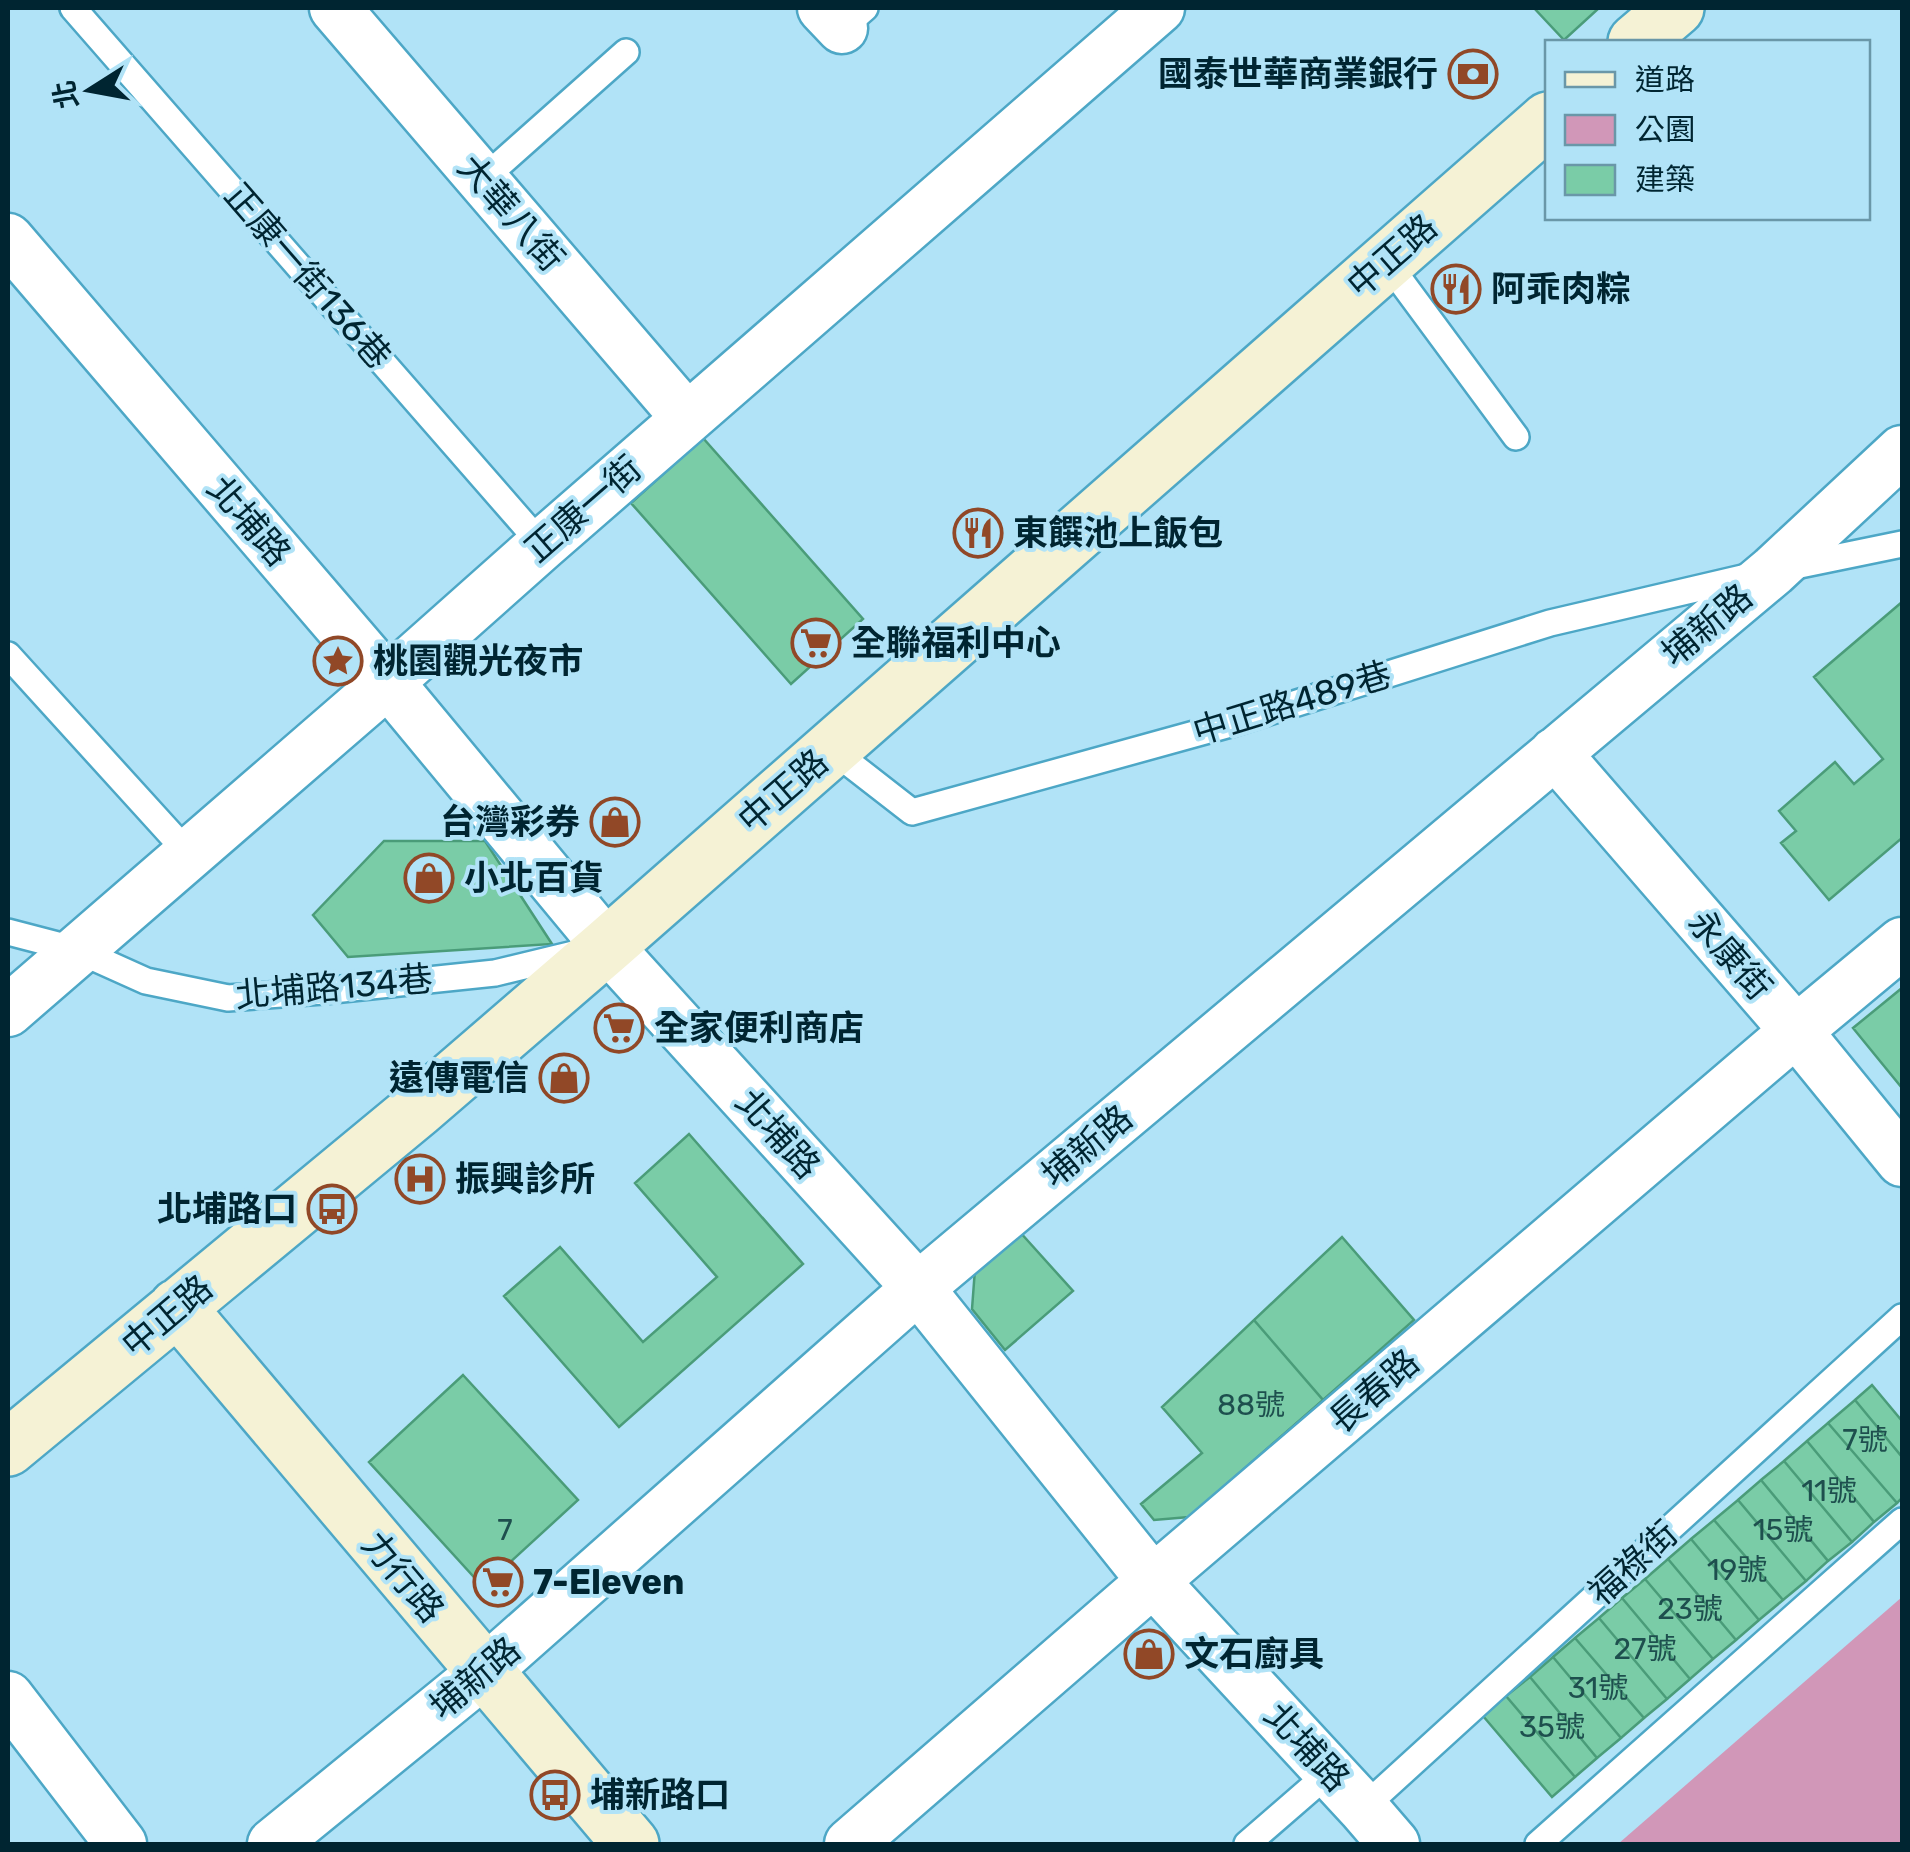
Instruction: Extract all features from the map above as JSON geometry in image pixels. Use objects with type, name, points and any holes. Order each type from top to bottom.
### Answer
[{"type":"street","name":"大華八街","points":[[335,8],[687,418]]},
{"type":"street","name":"正康一街","points":[[8,1010],[1159,8]]},
{"type":"street","points":[[1638,40],[1676,8]]},
{"type":"street","name":"中正路","points":[[8,1448],[418,1109],[608,946],[1545,123]]},
{"type":"street","name":"北埔路","points":[[8,239],[388,682],[608,946],[918,1288],[1152,1581],[1379,1826]]},
{"type":"street","name":"埔新路","points":[[273,1844],[484,1672],[918,1288],[1773,570],[1902,451]]},
{"type":"street","name":"永康街","points":[[1554,752],[1796,1031],[1902,1161]]},
{"type":"street","name":"長春路","points":[[850,1844],[1152,1581],[1902,943]]},
{"type":"street","name":"力行路","points":[[177,1307],[631,1844]]},
{"type":"street","points":[[8,1697],[121,1844]]},
{"type":"lane","name":"正康一街136巷","points":[[74,8],[542,544]]},
{"type":"lane","points":[[482,180],[626,52]]},
{"type":"lane","points":[[1386,262],[1516,437]]},
{"type":"lane","points":[[1773,570],[1902,544]]},
{"type":"lane","name":"中正路489巷","points":[[831,749],[912,812],[1234,723],[1550,623],[1773,570]]},
{"type":"lane","points":[[8,655],[188,853]]},
{"type":"lane","name":"北埔路134巷","points":[[8,932],[77,950],[146,981],[228,998],[495,972],[608,946]]},
{"type":"lane","name":"福祿街","points":[[1379,1826],[1902,1317]]},
{"type":"lane","points":[[1538,1844],[1902,1521]]},
{"type":"lane","points":[[1247,1844],[1330,1772]]},
{"type":"green space","points":[[1902,1597],[1902,1844],[1618,1844]]},
{"type":"building","points":[[1534,8],[1599,8],[1564,40]]},
{"type":"building","points":[[703,438],[863,619],[791,684],[631,503]]},
{"type":"building","points":[[1902,602],[1902,838],[1829,900],[1781,843],[1796,831],[1779,811],[1835,762],[1854,784],[1883,759],[1814,677]]},
{"type":"building","name":"小北百貨","points":[[384,841],[485,841],[552,944],[348,957],[313,915]]},
{"type":"building","points":[[1902,988],[1902,1088],[1853,1028]]},
{"type":"building","points":[[689,1134],[803,1264],[619,1427],[504,1296],[560,1247],[643,1342],[717,1277],[635,1183]]},
{"type":"building","points":[[1019,1231],[1073,1291],[1005,1350],[972,1309],[975,1269]]},
{"type":"building","points":[[1342,1237],[1414,1320],[1323,1400],[1254,1320]]},
{"type":"building","points":[[1254,1320],[1323,1400],[1189,1517],[1154,1520],[1141,1504],[1202,1453],[1162,1407]]},
{"type":"building","points":[[463,1375],[578,1500],[483,1587],[369,1462]]},
{"type":"building","points":[[1872,1385],[1902,1421],[1902,1457],[1855,1400]]},
{"type":"building","points":[[1855,1400],[1902,1457],[1902,1498],[1897,1503],[1828,1423]]},
{"type":"building","points":[[1828,1423],[1897,1503],[1874,1522],[1807,1441]]},
{"type":"building","points":[[1807,1441],[1874,1522],[1852,1542],[1784,1461]]},
{"type":"building","points":[[1784,1461],[1852,1542],[1828,1561],[1761,1480]]},
{"type":"building","points":[[1761,1480],[1828,1561],[1806,1581],[1738,1500]]},
{"type":"building","points":[[1738,1500],[1806,1581],[1783,1600],[1714,1520]]},
{"type":"building","points":[[1714,1520],[1783,1600],[1759,1620],[1691,1539]]},
{"type":"building","points":[[1691,1539],[1759,1620],[1736,1640],[1668,1559]]},
{"type":"building","points":[[1668,1559],[1736,1640],[1713,1659],[1645,1579]]},
{"type":"building","points":[[1645,1579],[1713,1659],[1690,1679],[1622,1598]]},
{"type":"building","points":[[1622,1598],[1690,1679],[1667,1699],[1599,1618]]},
{"type":"building","points":[[1599,1618],[1667,1699],[1644,1718],[1575,1638]]},
{"type":"building","points":[[1575,1638],[1644,1718],[1621,1738],[1553,1657]]},
{"type":"building","points":[[1553,1657],[1621,1738],[1597,1758],[1530,1677]]},
{"type":"building","points":[[1530,1677],[1597,1758],[1575,1777],[1506,1696]]},
{"type":"building","points":[[1506,1696],[1575,1777],[1552,1797],[1483,1716]]},
{"type":"place","name":"國泰世華商業銀行","points":[[1473,74]]},
{"type":"place","name":"阿乖肉粽","points":[[1456,289]]},
{"type":"place","name":"東饌池上飯包","points":[[978,533]]},
{"type":"place","name":"全聯福利中心","points":[[816,643]]},
{"type":"place","name":"桃園觀光夜市","points":[[338,661]]},
{"type":"place","name":"台灣彩券","points":[[615,822]]},
{"type":"place","name":"小北百貨","points":[[429,878]]},
{"type":"place","name":"全家便利商店","points":[[619,1028]]},
{"type":"place","name":"遠傳電信","points":[[564,1078]]},
{"type":"place","name":"振興診所","points":[[420,1179]]},
{"type":"place","name":"北埔路口","points":[[332,1209]]},
{"type":"place","name":"7-Eleven","points":[[498,1582]]},
{"type":"place","name":"文石廚具","points":[[1149,1654]]},
{"type":"place","name":"埔新路口","points":[[555,1795]]}]
